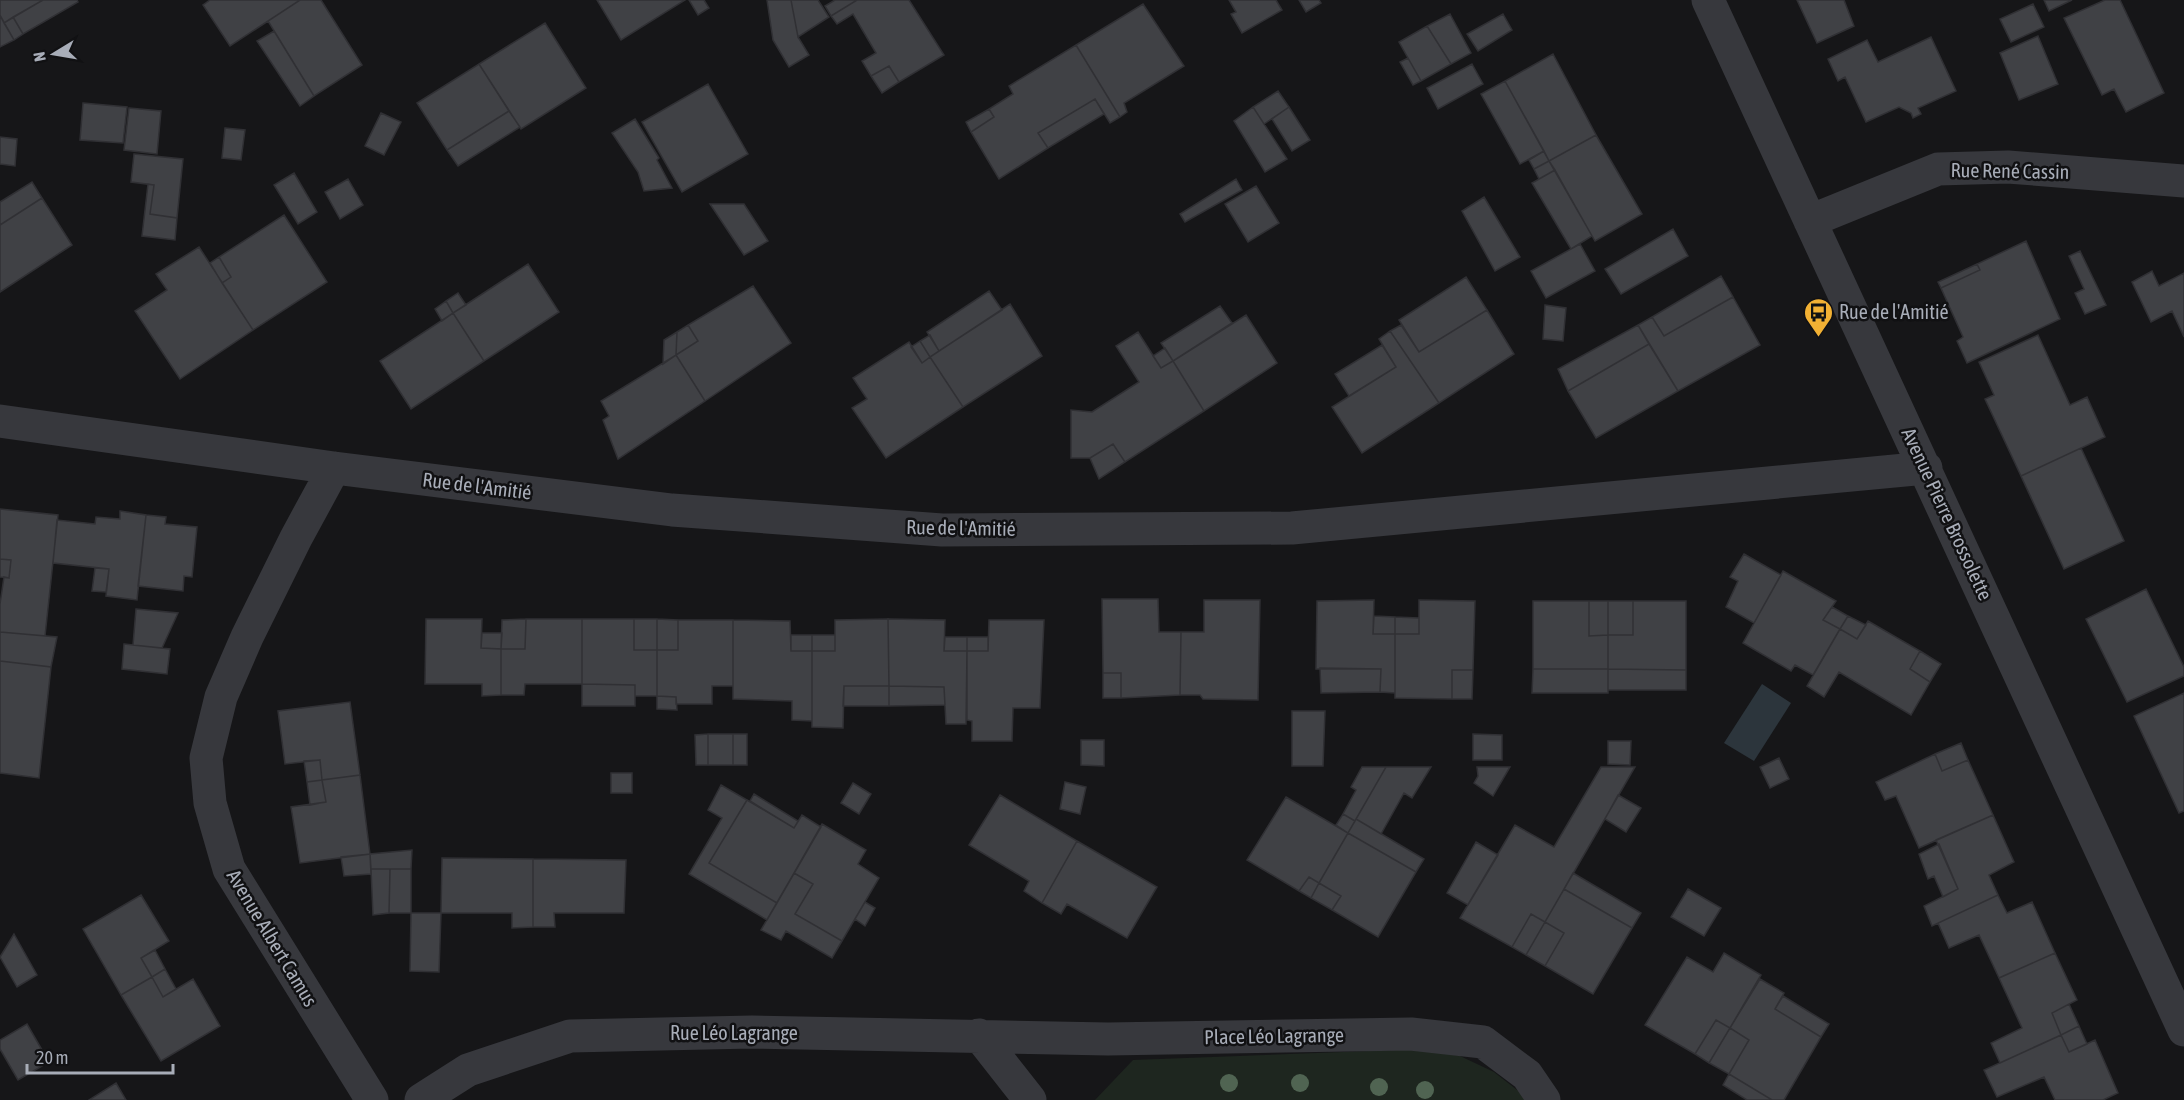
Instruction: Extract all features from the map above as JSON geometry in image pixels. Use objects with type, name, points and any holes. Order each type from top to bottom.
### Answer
[{"type":"street","name":"Avenue Pierre Brossolette","points":[[1708,0],[2184,1030]]},
{"type":"street","name":"Rue René Cassin","points":[[1810,221],[1938,169],[2008,167],[2184,181]]},
{"type":"street","name":"Rue de l'Amitié","points":[[0,421],[334,468],[672,510],[942,530],[1292,528],[1926,468]]},
{"type":"street","name":"Avenue Albert Camus","points":[[334,468],[247,637],[221,697],[206,758],[210,803],[229,869],[372,1100]]},
{"type":"street","name":"Rue Léo Lagrange","points":[[421,1100],[468,1070],[570,1036],[752,1032],[979,1035]]},
{"type":"street","name":"Place Léo Lagrange","points":[[979,1035],[1108,1039],[1411,1034],[1432,1036],[1483,1042],[1527,1075],[1544,1100]]},
{"type":"street","points":[[979,1035],[1030,1100]]},
{"type":"shaded area","points":[[1762,684],[1791,703],[1754,761],[1724,743]]},
{"type":"shaded area","points":[[1423,1049],[1460,1056],[1494,1072],[1530,1100],[1095,1100],[1133,1060]]},
{"type":"building","points":[[0,0],[43,0],[4,23],[0,15]]},
{"type":"building","points":[[43,0],[77,0],[78,2],[23,34],[13,17]]},
{"type":"building","points":[[210,0],[300,0],[230,46],[203,5]]},
{"type":"building","points":[[300,0],[321,0],[362,65],[314,96],[268,21]]},
{"type":"building","points":[[597,0],[685,0],[621,40]]},
{"type":"building","points":[[689,0],[704,0],[709,8],[698,15]]},
{"type":"building","points":[[767,0],[791,0],[798,37],[809,55],[789,67],[773,40]]},
{"type":"building","points":[[791,0],[818,0],[829,17],[798,37]]},
{"type":"building","points":[[835,0],[857,0],[831,16],[825,6]]},
{"type":"building","points":[[857,0],[909,0],[944,55],[899,82],[889,66],[871,76],[862,61],[876,53],[853,14],[837,24],[831,16]]},
{"type":"building","points":[[1229,0],[1276,0],[1282,10],[1242,33],[1231,14],[1236,12]]},
{"type":"building","points":[[1299,0],[1319,0],[1321,3],[1306,12]]},
{"type":"building","points":[[1797,0],[1844,0],[1854,26],[1817,43]]},
{"type":"building","points":[[2044,0],[2072,0],[2049,11]]},
{"type":"building","points":[[2105,0],[2120,0],[2164,93],[2126,112],[2114,89],[2102,95],[2064,18]]},
{"type":"building","points":[[1143,4],[1184,66],[1124,103],[1127,112],[1120,117],[1076,45]]},
{"type":"building","points":[[2033,4],[2044,27],[2011,42],[2000,19]]},
{"type":"building","points":[[1450,14],[1471,53],[1451,64],[1427,26]]},
{"type":"building","points":[[1503,14],[1512,30],[1478,51],[1467,34]]},
{"type":"building","points":[[0,15],[14,40],[0,47]]},
{"type":"building","points":[[13,17],[23,34],[14,40],[4,23]]},
{"type":"building","points":[[545,23],[586,88],[521,129],[479,64]]},
{"type":"building","points":[[1427,26],[1451,64],[1421,81],[1399,42]]},
{"type":"building","points":[[274,31],[314,96],[300,106],[257,41]]},
{"type":"building","points":[[2038,36],[2058,84],[2019,100],[2000,53]]},
{"type":"building","points":[[1931,37],[1956,91],[1918,108],[1921,114],[1913,118],[1911,113],[1899,107],[1866,122],[1845,77],[1838,81],[1828,59],[1867,40],[1878,62]]},
{"type":"building","points":[[1076,45],[1120,117],[1110,123],[1095,99],[1038,133],[1048,148],[999,179],[971,132],[994,117],[989,109],[1013,94],[1009,86]]},
{"type":"building","points":[[1553,54],[1596,135],[1549,161],[1505,81]]},
{"type":"building","points":[[1408,58],[1421,81],[1413,85],[1400,62]]},
{"type":"building","points":[[479,64],[509,111],[447,150],[417,103]]},
{"type":"building","points":[[1472,64],[1483,84],[1438,109],[1427,88]]},
{"type":"building","points":[[889,66],[899,82],[882,93],[871,76]]},
{"type":"building","points":[[1505,81],[1544,151],[1520,164],[1481,94]]},
{"type":"building","points":[[708,84],[748,154],[682,192],[642,122]]},
{"type":"building","points":[[1278,91],[1289,107],[1264,124],[1253,107]]},
{"type":"building","points":[[1095,99],[1104,114],[1048,148],[1038,133]]},
{"type":"building","points":[[83,103],[127,107],[123,143],[80,140]]},
{"type":"building","points":[[1253,107],[1287,159],[1265,172],[1234,121]]},
{"type":"building","points":[[1289,107],[1310,140],[1292,151],[1272,119]]},
{"type":"building","points":[[129,108],[161,111],[157,154],[124,150]]},
{"type":"building","points":[[989,109],[994,117],[971,132],[966,122]]},
{"type":"building","points":[[509,111],[520,127],[458,166],[447,150]]},
{"type":"building","points":[[381,113],[401,122],[384,155],[365,146]]},
{"type":"building","points":[[635,119],[659,158],[657,160],[672,188],[644,191],[638,172],[612,133]]},
{"type":"building","points":[[225,128],[245,130],[241,160],[222,158]]},
{"type":"building","points":[[1596,135],[1642,214],[1595,241],[1549,161]]},
{"type":"building","points":[[0,137],[17,139],[15,166],[0,164]]},
{"type":"building","points":[[1544,151],[1549,161],[1534,169],[1529,160]]},
{"type":"building","points":[[134,154],[183,159],[177,218],[150,214],[154,185],[131,182]]},
{"type":"building","points":[[1549,161],[1555,170],[1539,179],[1534,169]]},
{"type":"building","points":[[1555,170],[1592,236],[1571,249],[1532,183]]},
{"type":"building","points":[[294,173],[317,212],[298,224],[274,185]]},
{"type":"building","points":[[348,179],[363,205],[340,219],[325,192]]},
{"type":"building","points":[[1236,179],[1242,190],[1185,222],[1180,214]]},
{"type":"building","points":[[32,182],[42,198],[0,225],[0,202]]},
{"type":"building","points":[[148,184],[154,185],[150,214],[177,218],[175,240],[142,236]]},
{"type":"building","points":[[1256,186],[1279,223],[1248,242],[1225,204]]},
{"type":"building","points":[[1484,197],[1520,257],[1495,271],[1462,211]]},
{"type":"building","points":[[42,198],[72,245],[0,292],[0,225]]},
{"type":"building","points":[[710,204],[744,204],[768,241],[744,255]]},
{"type":"building","points":[[284,215],[327,282],[253,330],[222,283],[231,277],[219,257]]},
{"type":"building","points":[[1673,229],[1688,256],[1621,294],[1605,269]]},
{"type":"building","points":[[2026,241],[2060,319],[1967,363],[1957,341],[1963,337],[1941,288],[1980,270],[1977,264]]},
{"type":"building","points":[[1580,244],[1595,271],[1546,298],[1531,271]]},
{"type":"building","points":[[199,247],[253,330],[180,379],[135,311],[167,290],[156,274]]},
{"type":"building","points":[[2080,251],[2106,305],[2085,314],[2075,293],[2084,289],[2069,256]]},
{"type":"building","points":[[219,257],[231,277],[222,283],[210,263]]},
{"type":"building","points":[[528,264],[559,312],[484,361],[453,313]]},
{"type":"building","points":[[1977,264],[1980,270],[1941,288],[1938,282]]},
{"type":"building","points":[[2152,271],[2159,286],[2184,273],[2184,337],[2172,311],[2151,322],[2132,282]]},
{"type":"building","points":[[1721,276],[1733,297],[1664,336],[1652,317]]},
{"type":"building","points":[[1466,277],[1487,310],[1419,352],[1399,320]]},
{"type":"building","points":[[753,286],[791,343],[705,401],[676,355],[698,341],[688,325]]},
{"type":"building","points":[[989,291],[1002,310],[939,351],[927,332]]},
{"type":"building","points":[[458,293],[466,305],[453,313],[446,301]]},
{"type":"building","points":[[1733,297],[1760,345],[1678,391],[1638,325],[1652,317],[1664,336]]},
{"type":"building","points":[[446,301],[453,313],[442,321],[435,309]]},
{"type":"building","points":[[1010,304],[1042,356],[963,407],[930,357]]},
{"type":"building","points":[[1545,305],[1566,308],[1563,341],[1543,339]]},
{"type":"building","points":[[1220,306],[1232,323],[1173,361],[1161,343]]},
{"type":"building","points":[[1487,310],[1514,354],[1439,403],[1390,331],[1401,325],[1419,352]]},
{"type":"building","points":[[453,313],[484,361],[411,409],[380,361]]},
{"type":"building","points":[[1246,315],[1277,363],[1204,411],[1173,361]]},
{"type":"building","points":[[688,325],[698,341],[676,355],[677,332]]},
{"type":"building","points":[[1638,325],[1649,344],[1568,391],[1558,369]]},
{"type":"building","points":[[1390,331],[1439,403],[1362,453],[1332,407],[1396,367],[1379,339]]},
{"type":"building","points":[[677,332],[676,355],[663,364],[664,340]]},
{"type":"building","points":[[1138,332],[1161,368],[1173,361],[1204,411],[1125,462],[1113,444],[1090,458],[1071,458],[1071,410],[1092,412],[1139,382],[1116,346]]},
{"type":"building","points":[[930,335],[939,351],[930,357],[920,341]]},
{"type":"building","points":[[2038,335],[2070,405],[2087,397],[2105,437],[2021,476],[1985,399],[1994,395],[1979,362]]},
{"type":"building","points":[[920,341],[930,357],[922,363],[911,347]]},
{"type":"building","points":[[909,342],[922,363],[930,357],[963,407],[886,458],[852,408],[867,399],[853,378]]},
{"type":"building","points":[[1649,344],[1678,391],[1596,438],[1568,391]]},
{"type":"building","points":[[1382,345],[1396,367],[1349,396],[1335,374]]},
{"type":"building","points":[[1165,348],[1173,361],[1161,368],[1153,356]]},
{"type":"building","points":[[676,355],[705,401],[618,459],[603,420],[609,416],[601,401]]},
{"type":"building","points":[[1113,444],[1125,462],[1099,479],[1090,458]]},
{"type":"building","points":[[2081,448],[2124,541],[2064,569],[2021,476]]},
{"type":"building","points":[[0,509],[58,515],[45,636],[0,632],[0,604],[4,577],[9,578],[11,560],[0,559]]},
{"type":"building","points":[[120,511],[146,515],[137,600],[106,596],[109,569],[53,563],[57,520],[95,524],[96,517],[120,519]]},
{"type":"building","points":[[146,515],[166,517],[165,524],[197,527],[192,577],[184,576],[183,591],[138,586]]},
{"type":"building","points":[[1744,554],[1781,575],[1754,623],[1726,607],[1738,581],[1730,577]]},
{"type":"building","points":[[0,559],[11,560],[9,578],[0,577]]},
{"type":"building","points":[[95,568],[109,569],[106,592],[92,591]]},
{"type":"building","points":[[1783,571],[1836,601],[1823,620],[1840,629],[1813,675],[1795,665],[1791,671],[1743,643]]},
{"type":"building","points":[[2146,589],[2184,667],[2184,676],[2127,702],[2086,619]]},
{"type":"building","points":[[1102,599],[1158,599],[1159,632],[1181,632],[1180,695],[1121,698],[1121,673],[1103,673]]},
{"type":"building","points":[[1204,600],[1260,600],[1258,700],[1203,699],[1200,695],[1180,695],[1181,632],[1204,632]]},
{"type":"building","points":[[1374,600],[1373,634],[1395,634],[1395,693],[1380,692],[1381,669],[1316,669],[1317,601]]},
{"type":"building","points":[[1419,600],[1475,601],[1473,670],[1452,670],[1452,699],[1395,698],[1395,634],[1419,634]]},
{"type":"building","points":[[1533,601],[1589,601],[1589,636],[1608,635],[1608,669],[1533,669]]},
{"type":"building","points":[[1589,601],[1608,601],[1608,635],[1589,636]]},
{"type":"building","points":[[1608,601],[1633,601],[1633,635],[1608,635]]},
{"type":"building","points":[[1633,601],[1686,601],[1686,670],[1608,669],[1608,635],[1633,635]]},
{"type":"building","points":[[1832,607],[1848,616],[1840,629],[1823,620]]},
{"type":"building","points":[[136,609],[178,613],[162,648],[133,645]]},
{"type":"building","points":[[1374,616],[1395,617],[1395,634],[1373,634]]},
{"type":"building","points":[[1848,616],[1866,625],[1857,639],[1840,629]]},
{"type":"building","points":[[1395,617],[1419,618],[1419,634],[1395,634]]},
{"type":"building","points":[[426,619],[482,619],[481,648],[501,649],[501,695],[482,696],[482,684],[425,684]]},
{"type":"building","points":[[526,619],[582,619],[582,684],[525,684],[524,695],[501,695],[501,649],[525,649]]},
{"type":"building","points":[[526,619],[525,649],[501,649],[502,620]]},
{"type":"building","points":[[582,619],[634,619],[634,650],[657,650],[657,696],[635,696],[635,685],[582,684]]},
{"type":"building","points":[[634,619],[657,619],[657,650],[634,650]]},
{"type":"building","points":[[657,619],[678,620],[678,650],[657,650]]},
{"type":"building","points":[[888,619],[945,620],[944,651],[967,651],[966,724],[946,724],[944,687],[889,686]]},
{"type":"building","points":[[888,619],[889,686],[844,686],[843,728],[812,727],[812,651],[835,651],[835,620]]},
{"type":"building","points":[[678,620],[733,620],[733,686],[712,686],[712,704],[676,704],[676,697],[657,696],[657,650],[678,650]]},
{"type":"building","points":[[733,620],[790,621],[791,651],[812,651],[812,721],[792,720],[792,701],[733,699]]},
{"type":"building","points":[[989,620],[1044,620],[1040,708],[1013,708],[1012,741],[972,741],[972,721],[967,720],[967,651],[988,651]]},
{"type":"building","points":[[1868,621],[1920,651],[1910,669],[1930,682],[1911,715],[1839,672],[1824,697],[1807,686],[1840,629],[1857,639]]},
{"type":"building","points":[[0,632],[57,637],[51,667],[0,661]]},
{"type":"building","points":[[482,633],[502,633],[501,649],[481,648]]},
{"type":"building","points":[[791,635],[812,635],[812,651],[791,651]]},
{"type":"building","points":[[812,635],[835,635],[835,651],[812,651]]},
{"type":"building","points":[[945,637],[967,637],[967,651],[944,651]]},
{"type":"building","points":[[967,637],[988,637],[988,651],[967,651]]},
{"type":"building","points":[[124,644],[170,649],[167,674],[122,669]]},
{"type":"building","points":[[1920,651],[1941,664],[1930,682],[1910,669]]},
{"type":"building","points":[[0,661],[51,667],[39,778],[0,773]]},
{"type":"building","points":[[1320,668],[1381,669],[1380,692],[1321,693]]},
{"type":"building","points":[[1533,669],[1608,669],[1608,693],[1532,693]]},
{"type":"building","points":[[1608,669],[1686,670],[1686,690],[1608,690]]},
{"type":"building","points":[[1452,670],[1473,670],[1472,699],[1452,699]]},
{"type":"building","points":[[1103,673],[1121,673],[1121,698],[1103,698]]},
{"type":"building","points":[[582,684],[635,685],[635,706],[582,706]]},
{"type":"building","points":[[844,686],[889,686],[889,706],[843,706]]},
{"type":"building","points":[[889,686],[944,687],[945,705],[889,706]]},
{"type":"building","points":[[2184,693],[2184,811],[2179,813],[2134,716]]},
{"type":"building","points":[[657,696],[676,697],[677,710],[657,709]]},
{"type":"building","points":[[350,702],[360,775],[322,780],[320,760],[285,764],[278,711]]},
{"type":"building","points":[[1292,711],[1325,711],[1323,766],[1292,766]]},
{"type":"building","points":[[708,734],[708,765],[696,765],[695,735]]},
{"type":"building","points":[[708,734],[733,734],[733,765],[708,765]]},
{"type":"building","points":[[733,734],[747,734],[747,765],[733,765]]},
{"type":"building","points":[[1473,734],[1502,735],[1502,760],[1473,760]]},
{"type":"building","points":[[1081,740],[1104,740],[1104,766],[1081,765]]},
{"type":"building","points":[[1608,741],[1631,741],[1630,765],[1608,764]]},
{"type":"building","points":[[1961,743],[1968,760],[1942,771],[1935,754]]},
{"type":"building","points":[[1935,754],[1942,771],[1968,760],[1993,815],[1919,848],[1896,796],[1885,800],[1876,782]]},
{"type":"building","points":[[1779,758],[1789,779],[1770,788],[1760,767]]},
{"type":"building","points":[[320,760],[322,780],[307,782],[304,761]]},
{"type":"building","points":[[1362,767],[1386,767],[1355,821],[1343,814],[1356,790],[1351,787]]},
{"type":"building","points":[[1386,767],[1431,767],[1412,798],[1404,793],[1381,834],[1356,819]]},
{"type":"building","points":[[1477,767],[1510,767],[1493,796],[1474,783],[1478,776]]},
{"type":"building","points":[[1601,767],[1635,767],[1545,922],[1531,914],[1512,947],[1460,918],[1515,825],[1554,847]]},
{"type":"building","points":[[611,773],[632,773],[632,793],[611,793]]},
{"type":"building","points":[[360,775],[370,854],[300,863],[291,807],[326,802],[322,780]]},
{"type":"building","points":[[322,780],[326,802],[310,805],[307,782]]},
{"type":"building","points":[[1065,782],[1086,787],[1080,814],[1060,809]]},
{"type":"building","points":[[853,783],[871,794],[859,814],[841,803]]},
{"type":"building","points":[[721,785],[747,800],[709,863],[777,903],[767,920],[689,874],[722,818],[708,810]]},
{"type":"building","points":[[754,794],[798,821],[794,828],[750,801]]},
{"type":"building","points":[[1000,795],[1077,841],[1042,903],[1024,891],[1029,881],[969,845]]},
{"type":"building","points":[[1618,795],[1641,808],[1626,832],[1605,819]]},
{"type":"building","points":[[1286,797],[1348,833],[1319,883],[1309,877],[1299,891],[1247,860]]},
{"type":"building","points":[[747,800],[794,828],[802,815],[821,827],[777,903],[709,863]]},
{"type":"building","points":[[1343,814],[1355,821],[1348,833],[1336,825]]},
{"type":"building","points":[[1993,815],[2014,862],[1989,875],[1998,895],[1932,926],[1924,906],[1958,889],[1936,840]]},
{"type":"building","points":[[1356,819],[1424,859],[1416,872],[1348,833]]},
{"type":"building","points":[[822,824],[866,850],[858,864],[879,878],[842,941],[795,914],[813,884],[794,873]]},
{"type":"building","points":[[1348,833],[1416,872],[1378,937],[1332,910],[1341,896],[1319,883]]},
{"type":"building","points":[[1077,841],[1157,887],[1127,938],[1067,904],[1061,914],[1042,903]]},
{"type":"building","points":[[1476,842],[1498,855],[1468,905],[1447,893]]},
{"type":"building","points":[[1939,844],[1958,889],[1943,897],[1934,876],[1928,879],[1919,854]]},
{"type":"building","points":[[412,850],[411,869],[371,869],[370,854]]},
{"type":"building","points":[[370,854],[371,874],[344,876],[341,857]]},
{"type":"building","points":[[442,858],[533,859],[533,927],[512,928],[512,913],[441,913]]},
{"type":"building","points":[[533,859],[626,860],[624,913],[554,913],[555,927],[533,927]]},
{"type":"building","points":[[371,869],[390,869],[389,913],[373,915]]},
{"type":"building","points":[[390,869],[411,869],[411,913],[389,913]]},
{"type":"building","points":[[794,873],[813,884],[795,914],[842,941],[832,958],[786,931],[781,940],[761,930]]},
{"type":"building","points":[[1573,873],[1641,913],[1632,928],[1564,889]]},
{"type":"building","points":[[1309,877],[1319,883],[1311,898],[1299,891]]},
{"type":"building","points":[[1319,883],[1341,896],[1332,910],[1311,898]]},
{"type":"building","points":[[1564,889],[1632,928],[1593,994],[1545,966],[1564,933],[1545,922]]},
{"type":"building","points":[[1688,889],[1721,908],[1704,936],[1671,917]]},
{"type":"building","points":[[141,895],[169,941],[141,958],[152,977],[121,995],[83,929]]},
{"type":"building","points":[[1998,895],[2007,913],[2032,902],[2055,953],[1999,978],[1979,935],[1949,948],[1938,923]]},
{"type":"building","points":[[865,902],[875,908],[865,926],[855,919]]},
{"type":"building","points":[[411,913],[441,913],[439,972],[410,971]]},
{"type":"building","points":[[1531,914],[1545,922],[1526,955],[1512,947]]},
{"type":"building","points":[[1545,922],[1564,933],[1545,966],[1526,955]]},
{"type":"building","points":[[14,934],[37,975],[17,987],[0,957]]},
{"type":"building","points":[[155,950],[165,969],[152,977],[141,958]]},
{"type":"building","points":[[1724,953],[1761,975],[1730,1028],[1716,1020],[1695,1054],[1645,1025],[1687,957],[1713,972]]},
{"type":"building","points":[[2055,953],[2077,1000],[2052,1013],[2061,1035],[2000,1063],[1991,1043],[2022,1028],[1999,978]]},
{"type":"building","points":[[165,969],[176,989],[163,997],[152,977]]},
{"type":"building","points":[[152,977],[163,997],[193,979],[220,1026],[161,1061],[121,995]]},
{"type":"building","points":[[1760,979],[1784,993],[1775,1009],[1821,1037],[1784,1100],[1772,1100],[1729,1074],[1749,1040],[1730,1028]]},
{"type":"building","points":[[1783,996],[1829,1024],[1821,1037],[1775,1009]]},
{"type":"building","points":[[2069,1004],[2079,1026],[2061,1035],[2052,1013]]},
{"type":"building","points":[[1716,1020],[1730,1028],[1709,1063],[1695,1054]]},
{"type":"building","points":[[27,1024],[49,1062],[18,1080],[0,1049],[0,1040]]},
{"type":"building","points":[[2079,1026],[2087,1044],[2069,1052],[2061,1035]]},
{"type":"building","points":[[1730,1028],[1749,1040],[1729,1074],[1709,1063]]},
{"type":"building","points":[[2061,1035],[2069,1052],[2095,1040],[2118,1093],[2103,1100],[2055,1100],[2044,1077],[1997,1097],[1984,1070]]},
{"type":"building","points":[[1729,1074],[1772,1100],[1747,1100],[1723,1085]]},
{"type":"building","points":[[116,1083],[126,1100],[89,1100]]},
{"type":"place","name":"Rue de l'Amitié","points":[[1818,338]]}]
